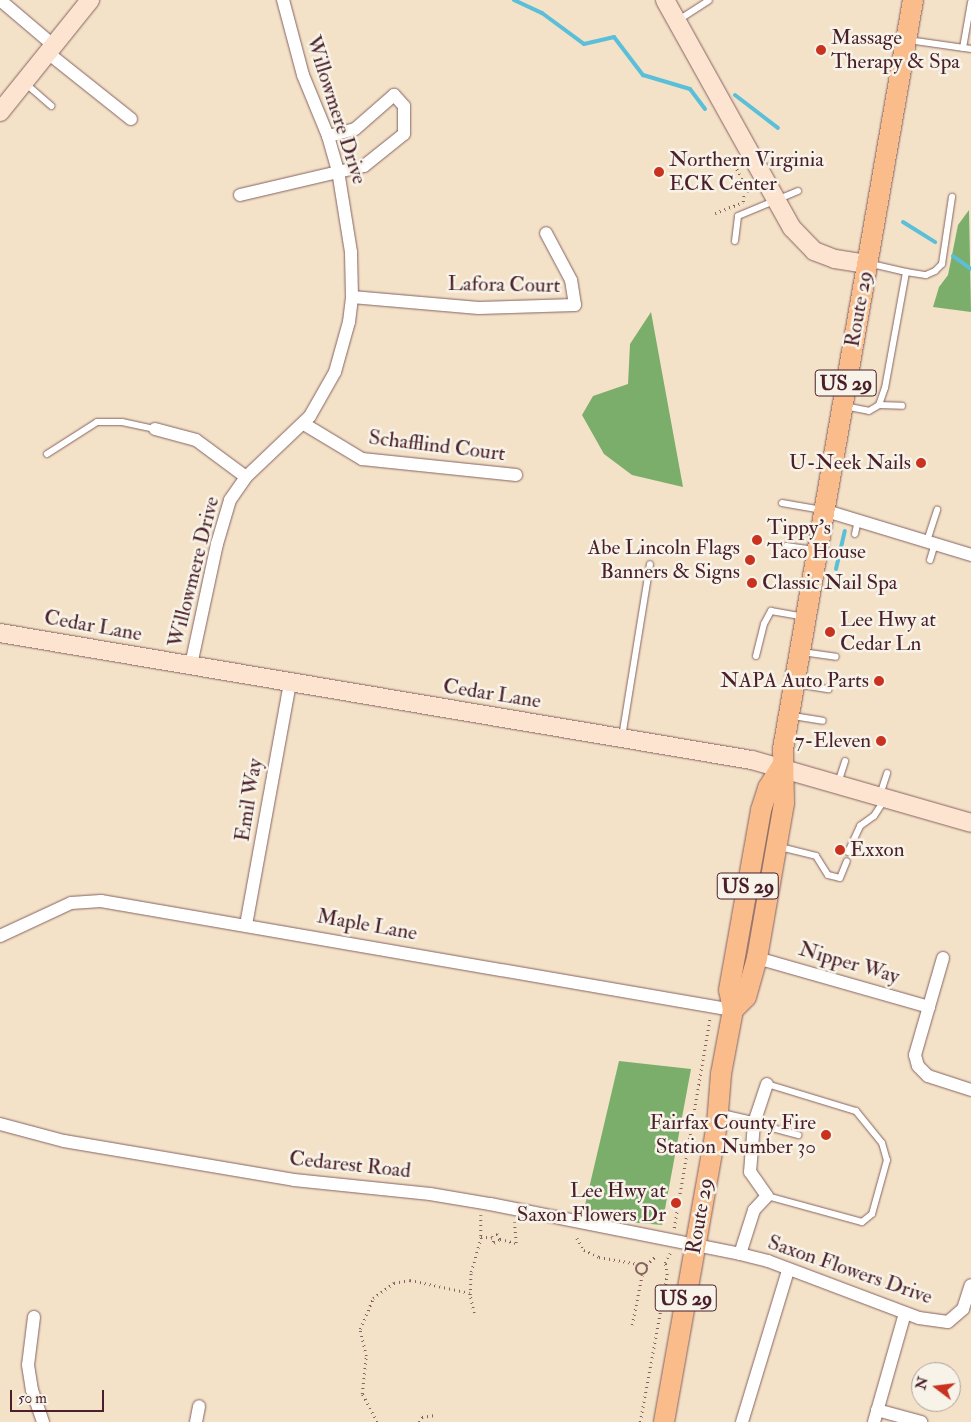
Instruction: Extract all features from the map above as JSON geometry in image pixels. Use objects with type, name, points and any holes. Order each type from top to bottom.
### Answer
[{"type":"main road","points":[[0,112],[90,0]]},
{"type":"main road","points":[[665,0],[792,228],[814,251],[835,259],[867,264]]},
{"type":"main road","name":"Route 29","points":[[733,1010],[746,997],[757,958],[784,804],[782,766],[789,715],[823,510],[913,0]]},
{"type":"main road","name":"Cedar Lane","points":[[0,633],[782,766],[971,823]]},
{"type":"main road","name":"Route 29","points":[[664,1422],[718,1115],[721,1074],[733,1010],[729,990],[761,810],[768,788],[782,766]]},
{"type":"street","points":[[0,0],[50,49],[131,119]]},
{"type":"street","name":"Willowmere Drive","points":[[191,665],[225,513],[246,477],[304,424],[336,372],[352,297],[351,252],[338,171],[328,136],[303,75],[282,0]]},
{"type":"street","points":[[240,195],[364,166],[404,134],[404,106],[394,95],[356,129],[328,136]]},
{"type":"street","name":"Lafora Court","points":[[352,297],[479,308],[575,306],[571,280],[546,233]]},
{"type":"street","name":"Schafflind Court","points":[[304,424],[362,459],[516,475]]},
{"type":"street","points":[[155,429],[196,440],[246,477]]},
{"type":"street","points":[[823,510],[971,555]]},
{"type":"street","name":"Emil Way","points":[[246,925],[290,682]]},
{"type":"street","name":"Maple Lane","points":[[0,936],[71,903],[85,900],[246,925],[733,1010]]},
{"type":"street","name":"Nipper Way","points":[[757,958],[929,1007]]},
{"type":"street","points":[[943,958],[915,1055],[918,1066],[928,1076],[971,1090]]},
{"type":"street","points":[[740,1254],[754,1210],[767,1196],[750,1172],[754,1123],[767,1084]]},
{"type":"street","points":[[718,1115],[754,1123]]},
{"type":"street","name":"Cedarest Road","points":[[0,1124],[64,1140],[294,1180],[430,1194],[490,1204],[695,1246]]},
{"type":"street","name":"Saxon Flowers Drive","points":[[695,1246],[768,1261],[788,1271],[905,1313],[948,1322],[963,1309],[971,1285]]},
{"type":"street","points":[[742,1422],[788,1271]]},
{"type":"street","points":[[905,1313],[876,1416],[922,1422]]},
{"type":"street","points":[[34,1317],[28,1366],[36,1406],[43,1422]]},
{"type":"street","points":[[196,1422],[199,1406]]},
{"type":"lane","points":[[676,21],[710,0]]},
{"type":"lane","points":[[963,48],[971,2]]},
{"type":"lane","points":[[906,40],[971,49]]},
{"type":"lane","points":[[24,82],[51,106]]},
{"type":"lane","points":[[735,241],[738,216],[798,190]]},
{"type":"lane","points":[[867,264],[926,275],[935,271],[942,264],[952,197]]},
{"type":"lane","points":[[879,405],[885,388],[906,272]]},
{"type":"lane","points":[[842,406],[869,411],[879,405],[902,406]]},
{"type":"lane","points":[[47,454],[97,422],[155,429]]},
{"type":"lane","points":[[782,503],[823,510]]},
{"type":"lane","points":[[930,560],[937,510]]},
{"type":"lane","points":[[855,534],[858,520]]},
{"type":"lane","points":[[786,546],[817,551]]},
{"type":"lane","points":[[622,738],[650,564]]},
{"type":"lane","points":[[756,656],[764,624],[771,611],[806,617]]},
{"type":"lane","points":[[800,652],[836,657]]},
{"type":"lane","points":[[795,684],[830,689]]},
{"type":"lane","points":[[789,715],[823,720]]},
{"type":"lane","points":[[838,783],[845,761]]},
{"type":"lane","points":[[848,852],[860,826],[874,816],[883,796],[887,773]]},
{"type":"lane","points":[[776,846],[816,856],[828,875],[840,878],[847,861]]},
{"type":"lane","points":[[767,1084],[856,1111],[882,1143],[887,1160],[872,1214],[862,1222],[767,1196]]},
{"type":"lane","points":[[754,1123],[798,1135]]},
{"type":"path","points":[[737,169],[751,196]]},
{"type":"path","points":[[715,213],[743,202],[745,185]]},
{"type":"path","points":[[640,1422],[667,1275],[665,1263],[673,1242],[672,1225],[681,1196],[711,1005]]},
{"type":"path","points":[[474,1313],[470,1293],[481,1236],[481,1215],[486,1213]]},
{"type":"path","points":[[481,1236],[492,1238],[494,1242],[500,1239],[516,1243],[516,1223],[509,1217]]},
{"type":"path","points":[[492,1238],[497,1234],[500,1239]]},
{"type":"path","points":[[577,1238],[584,1250],[599,1257],[646,1265],[655,1257]]},
{"type":"path","points":[[638,1264],[636,1271],[642,1275]]},
{"type":"path","points":[[632,1325],[642,1275],[647,1272],[646,1265]]},
{"type":"path","points":[[377,1422],[362,1394],[366,1356],[360,1329],[373,1298],[394,1283],[410,1280],[470,1293]]},
{"type":"path","points":[[419,1422],[422,1417],[434,1415]]},
{"type":"green space","points":[[969,210],[971,312],[933,307],[939,287],[948,275],[958,225]]},
{"type":"green space","points":[[651,312],[683,487],[632,475],[604,454],[582,415],[593,396],[628,384],[630,344]]},
{"type":"green space","points":[[619,1061],[691,1069],[662,1225],[582,1218]]},
{"type":"waterway","points":[[514,0],[542,13],[584,44],[614,37],[643,75],[690,89],[705,109]]},
{"type":"waterway","points":[[735,95],[778,128]]},
{"type":"waterway","points":[[903,222],[935,242]]},
{"type":"waterway","points":[[953,256],[971,269]]},
{"type":"waterway","points":[[836,569],[845,531]]},
{"type":"place","name":"Massage Therapy & Spa","points":[[821,50]]},
{"type":"place","name":"Northern Virginia ECK Center","points":[[659,172]]},
{"type":"place","name":"U-Neek Nails","points":[[921,463]]},
{"type":"place","name":"Tippy's Taco House","points":[[757,540]]},
{"type":"place","name":"Abe Lincoln Flags Banners & Signs","points":[[750,560]]},
{"type":"place","name":"Classic Nail Spa","points":[[752,583]]},
{"type":"place","name":"Lee Hwy at Cedar Ln","points":[[830,632]]},
{"type":"place","name":"NAPA Auto Parts","points":[[879,681]]},
{"type":"place","name":"7-Eleven","points":[[881,741]]},
{"type":"place","name":"Exxon","points":[[840,850]]},
{"type":"place","name":"Fairfax County Fire Station Number 30","points":[[826,1135]]},
{"type":"place","name":"Lee Hwy at Saxon Flowers Dr","points":[[676,1203]]}]
